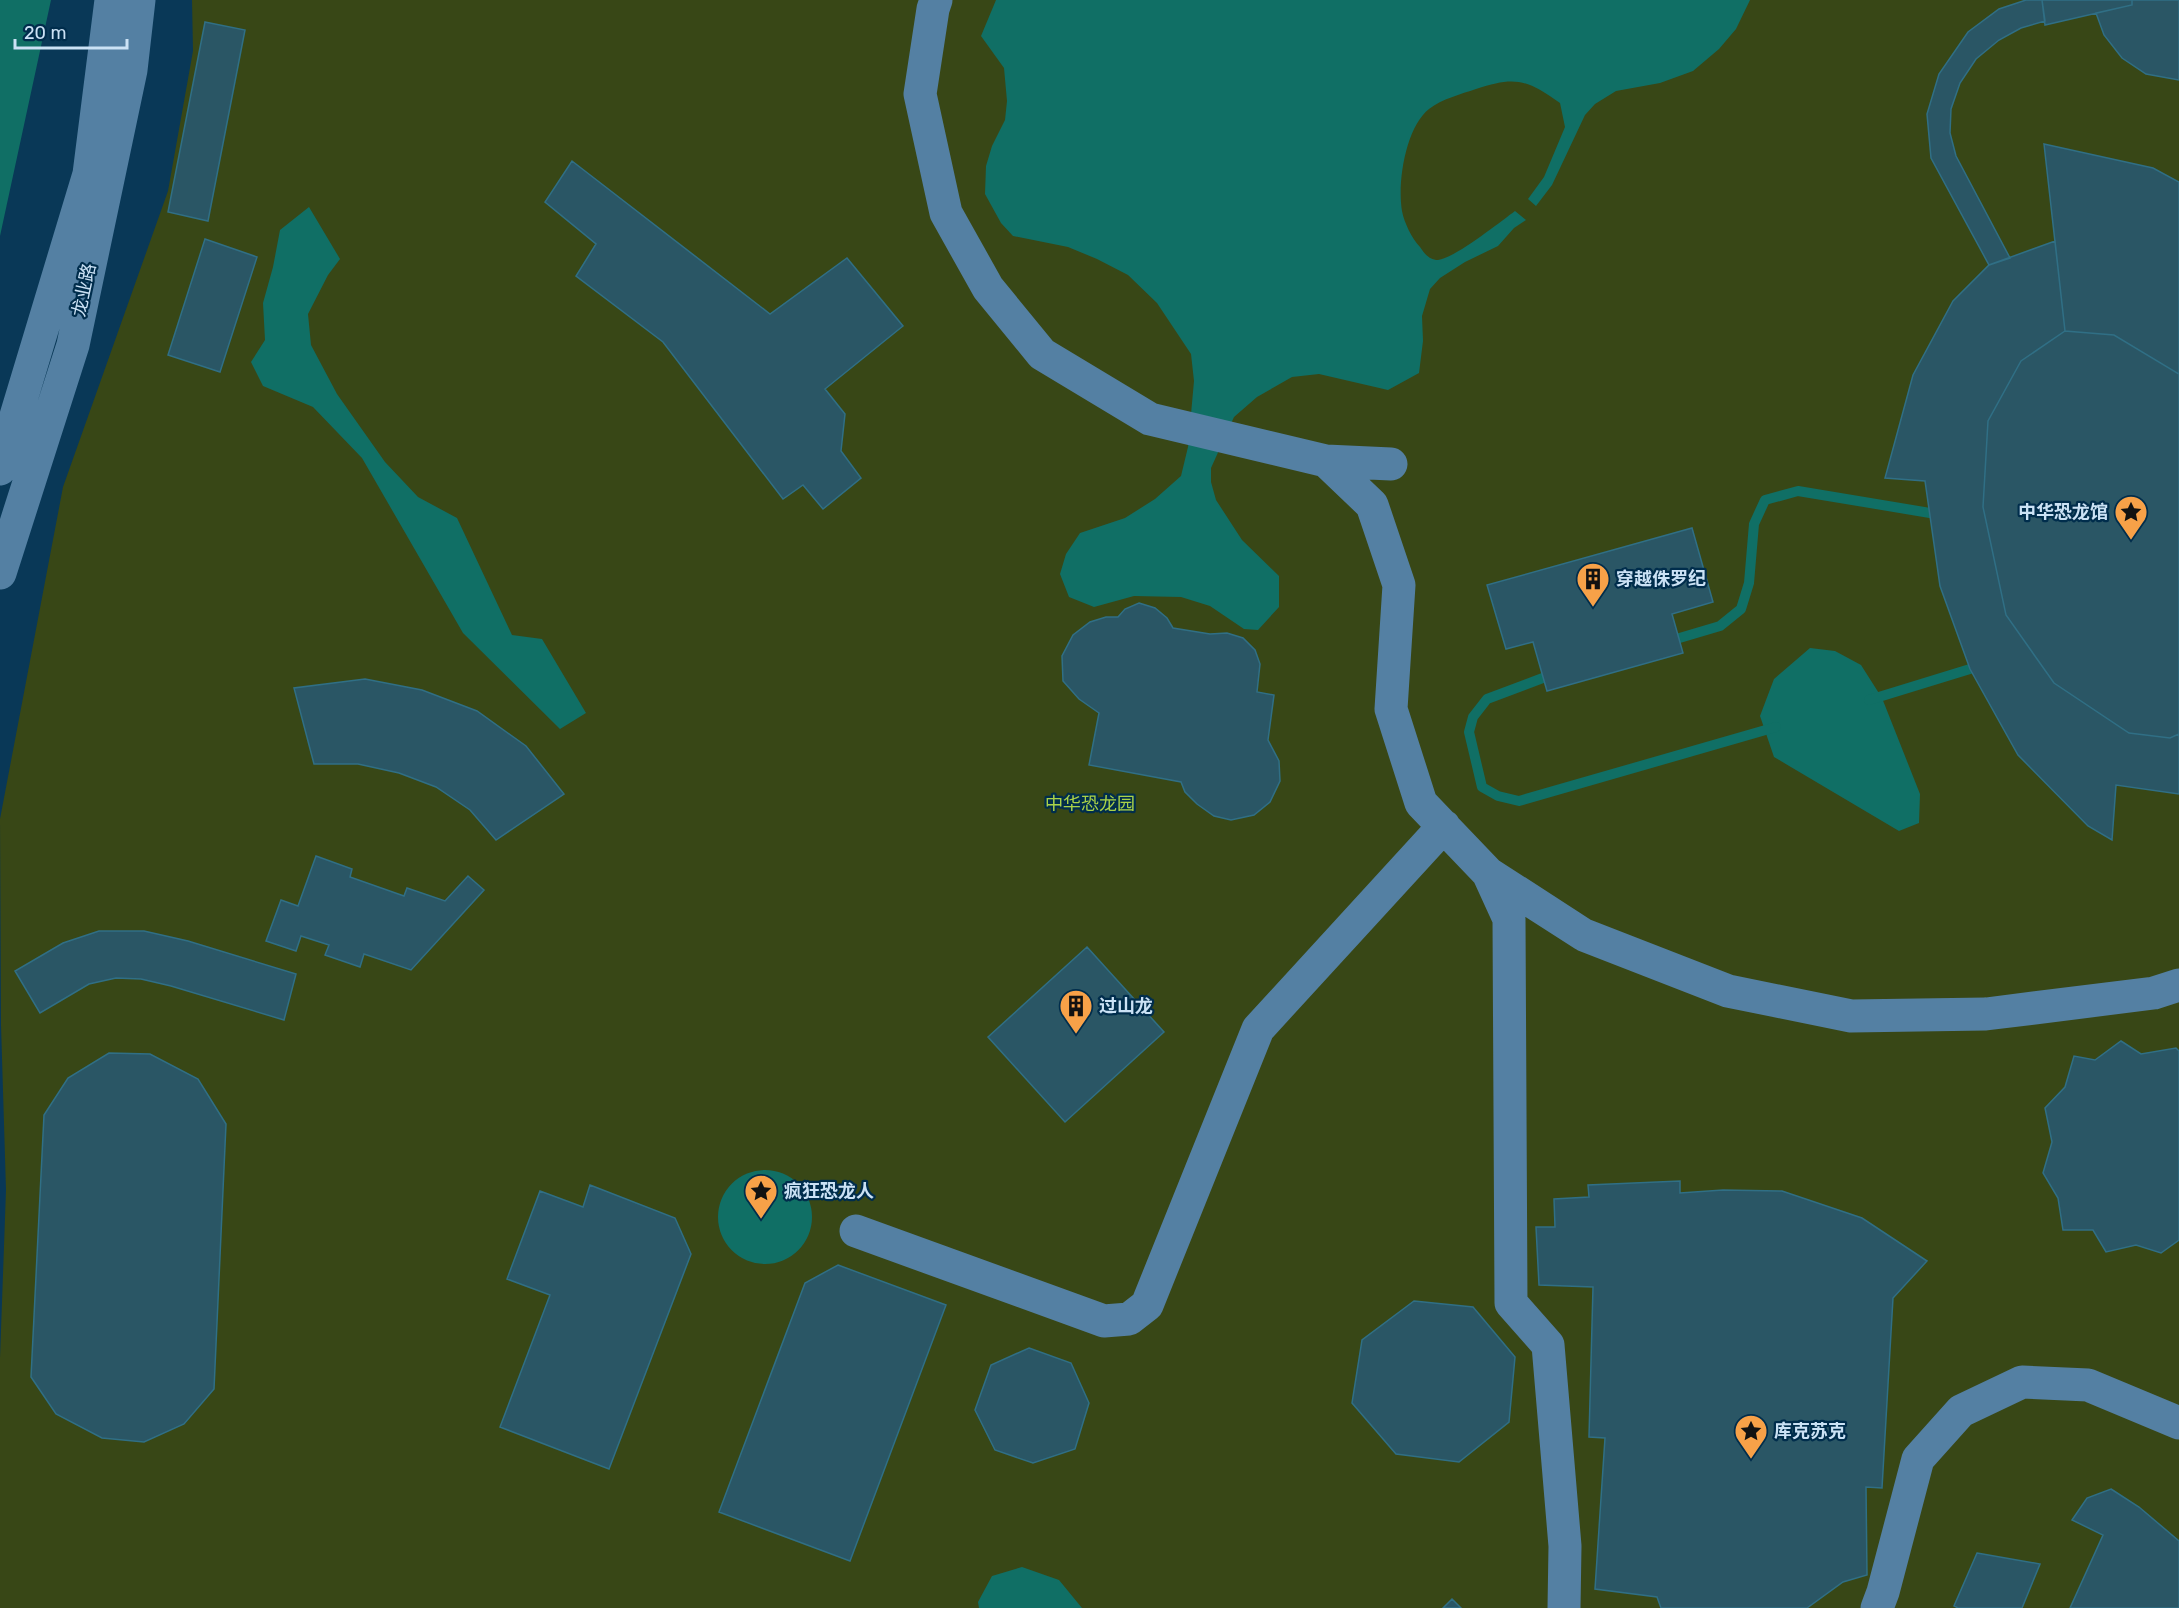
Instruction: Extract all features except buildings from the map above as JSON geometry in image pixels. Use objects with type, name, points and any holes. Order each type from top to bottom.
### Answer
[{"type":"street","name":"龙业路","points":[[0,469],[89,174],[111,0]]},
{"type":"street","name":"龙业路","points":[[0,573],[73,345],[131,70],[139,0]]},
{"type":"street","points":[[936,0],[920,94],[946,213],[988,288],[1042,354],[1150,419],[1326,461],[1391,464]]},
{"type":"street","points":[[1326,461],[1372,505],[1400,585],[1391,709],[1421,803],[1488,873],[1584,935],[1728,991],[1851,1016],[1986,1014],[2154,993],[2179,985]]},
{"type":"street","points":[[856,1231],[1104,1321],[1129,1319],[1148,1305],[1240,1069],[1258,1029],[1444,826]]},
{"type":"street","points":[[1488,873],[1509,919],[1510,1304],[1548,1345],[1565,1546],[1564,1608]]},
{"type":"street","points":[[1877,1608],[1918,1460],[1960,1411],[2022,1382],[2088,1385],[2179,1423]]},
{"type":"green space","name":"中华恐龙园","points":[[192,0],[2179,0],[2179,1608],[0,1608],[0,1358],[6,1190],[1,1025],[0,819],[63,487],[168,191],[193,51]]},
{"type":"shaded area","points":[[0,0],[51,0],[0,236]]},
{"type":"shaded area","points":[[996,0],[1750,0],[1736,29],[1719,49],[1693,71],[1660,83],[1616,91],[1595,104],[1585,115],[1552,185],[1536,206],[1528,199],[1544,177],[1565,127],[1560,103],[1529,85],[1511,81],[1501,82],[1434,105],[1421,117],[1414,128],[1405,156],[1401,199],[1403,215],[1409,230],[1427,256],[1438,260],[1446,258],[1515,211],[1526,220],[1514,228],[1498,246],[1465,262],[1440,278],[1430,289],[1422,316],[1423,341],[1419,373],[1388,390],[1319,374],[1292,377],[1257,397],[1234,417],[1211,468],[1211,482],[1216,500],[1242,540],[1279,576],[1279,607],[1258,630],[1244,629],[1210,606],[1181,597],[1134,596],[1094,607],[1069,597],[1060,574],[1066,554],[1080,533],[1125,518],[1155,499],[1181,476],[1188,447],[1194,381],[1191,354],[1157,303],[1128,275],[1068,247],[1013,236],[1001,223],[985,194],[986,166],[992,146],[1005,120],[1007,101],[1004,68],[981,36]]},
{"type":"shaded area","points":[[309,207],[340,259],[328,275],[308,314],[311,345],[337,394],[385,462],[418,497],[457,518],[512,635],[542,639],[586,713],[560,729],[463,633],[362,458],[313,407],[263,386],[251,362],[265,340],[263,303],[280,230]]},
{"type":"shaded area","points":[[1810,648],[1835,651],[1861,665],[1882,698],[1920,794],[1919,823],[1899,831],[1774,757],[1760,716],[1774,679]]},
{"type":"shaded area","points":[[765,1170],[783,1174],[798,1184],[808,1199],[812,1217],[808,1235],[798,1250],[783,1260],[765,1264],[747,1260],[732,1250],[722,1235],[718,1217],[722,1199],[732,1184],[747,1174]]},
{"type":"shaded area","points":[[1022,1567],[1059,1580],[1082,1608],[979,1608],[978,1602],[992,1576]]},
{"type":"waterway","points":[[1666,642],[1720,626],[1741,609],[1749,583],[1754,524],[1765,500],[1798,491],[1930,513]]},
{"type":"waterway","points":[[1869,700],[1970,669]]},
{"type":"waterway","points":[[1556,673],[1487,699],[1473,717],[1469,732],[1482,787],[1498,796],[1519,801],[1776,727]]},
{"type":"place","name":"中华恐龙馆","points":[[2131,541]]},
{"type":"place","name":"穿越侏罗纪","points":[[1593,608]]},
{"type":"place","name":"过山龙","points":[[1076,1035]]},
{"type":"place","name":"疯狂恐龙人","points":[[761,1220]]},
{"type":"place","name":"库克苏克","points":[[1751,1460]]}]
